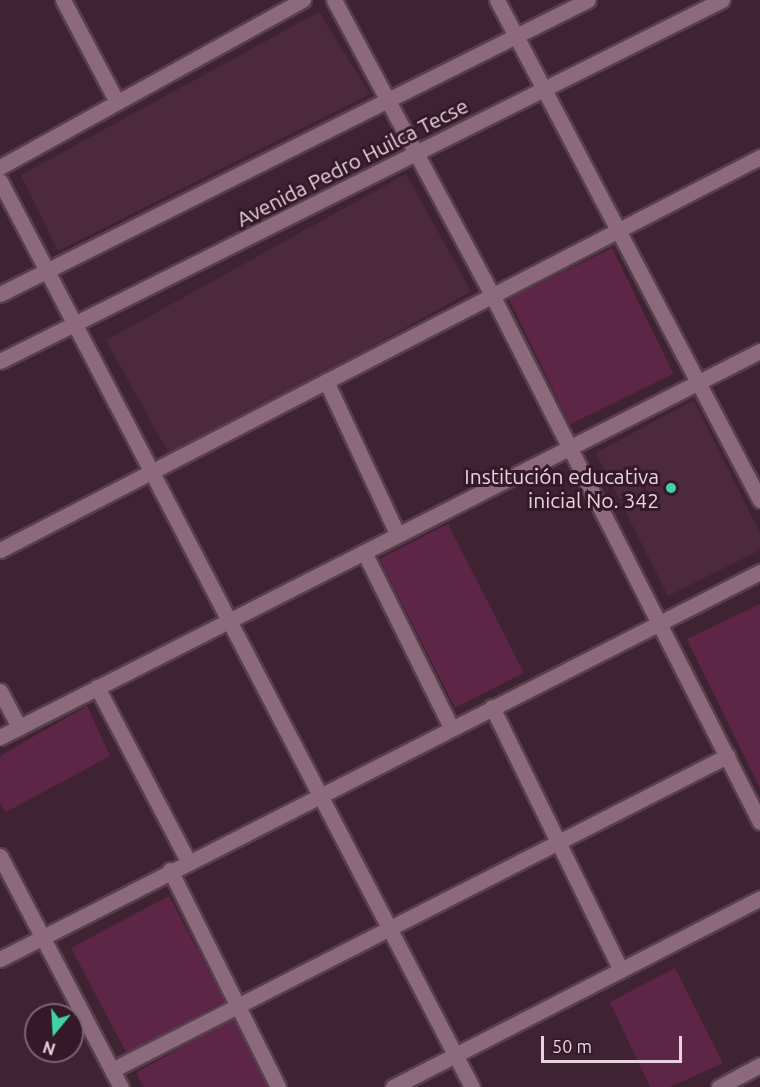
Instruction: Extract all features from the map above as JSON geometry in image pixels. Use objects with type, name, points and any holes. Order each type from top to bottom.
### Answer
[{"type":"street","points":[[63,0],[117,102]]},
{"type":"street","points":[[0,167],[303,0]]},
{"type":"street","points":[[334,0],[492,295],[760,822]]},
{"type":"street","points":[[497,0],[620,229],[760,500]]},
{"type":"street","name":"Avenida Pedro Huilca Tecse","points":[[0,294],[588,0]]},
{"type":"street","name":"Avenida Pedro Huilca Tecse","points":[[0,361],[722,0]]},
{"type":"street","points":[[0,550],[760,157]]},
{"type":"street","points":[[0,181],[472,1087]]},
{"type":"street","points":[[0,737],[228,619],[364,552],[396,533],[760,351]]},
{"type":"street","points":[[326,381],[396,533]]},
{"type":"street","points":[[364,552],[451,727]]},
{"type":"street","points":[[0,959],[318,793],[760,572]]},
{"type":"street","points":[[97,687],[188,861]]},
{"type":"street","points":[[0,691],[20,726]]},
{"type":"street","points":[[492,707],[621,970]]},
{"type":"street","points":[[112,1070],[388,926],[727,756]]},
{"type":"street","points":[[0,856],[121,1087]]},
{"type":"street","points":[[170,870],[278,1087]]},
{"type":"street","points":[[393,1087],[760,898]]},
{"type":"street","points":[[719,1087],[760,1065]]},
{"type":"shaded area","points":[[319,12],[370,94],[58,251],[21,175]]},
{"type":"shaded area","points":[[406,174],[471,291],[171,457],[106,340]]},
{"type":"shaded area","points":[[612,248],[673,374],[570,424],[509,298]]},
{"type":"shaded area","points":[[694,400],[760,533],[760,550],[668,596],[596,453]]},
{"type":"shaded area","points":[[448,524],[524,673],[455,708],[379,559]]},
{"type":"shaded area","points":[[760,604],[760,788],[687,639]]},
{"type":"shaded area","points":[[87,706],[110,756],[6,812],[0,803],[0,756]]},
{"type":"shaded area","points":[[169,896],[225,1001],[127,1053],[71,948]]},
{"type":"shaded area","points":[[675,968],[723,1063],[670,1087],[650,1087],[610,1002]]},
{"type":"shaded area","points":[[234,1017],[270,1087],[144,1087],[136,1073]]},
{"type":"place","name":"Institución educativa inicial No. 342","points":[[671,488]]}]
